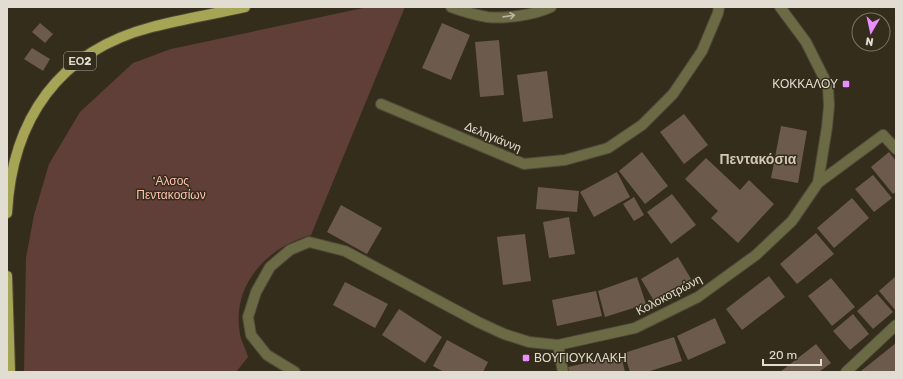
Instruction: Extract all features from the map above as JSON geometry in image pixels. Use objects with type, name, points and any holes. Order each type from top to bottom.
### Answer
[{"type":"main road","name":"ΕΟ2","points":[[7,213],[8,194],[12,171],[24,132],[33,112],[48,91],[63,74],[80,60],[99,48],[125,36],[152,27],[245,7]]},
{"type":"main road","points":[[7,276],[10,372]]},
{"type":"street","points":[[451,7],[470,10],[487,17],[528,14],[551,7]]},
{"type":"street","name":"Δεληγιάννη","points":[[381,104],[524,164],[565,160],[608,148],[642,125],[673,94],[702,51],[719,7]]},
{"type":"street","name":"Κολοκοτρώνη","points":[[295,372],[267,355],[251,335],[248,317],[256,292],[270,268],[290,250],[309,242],[345,251],[478,322],[504,334],[529,342],[558,345],[635,328],[698,297],[756,255],[792,221],[818,183],[827,127],[829,106],[828,86],[806,42],[780,7]]},
{"type":"street","points":[[818,183],[883,135],[896,149]]},
{"type":"street","points":[[846,372],[896,325]]},
{"type":"street","points":[[558,345],[563,372]]},
{"type":"green space","name":"'Αλσος Πεντακοσίων","points":[[368,7],[405,7],[311,235],[280,249],[267,259],[247,284],[241,300],[239,316],[240,334],[248,357],[236,372],[24,372],[26,258],[34,215],[49,164],[80,112],[133,63],[171,49]]},
{"type":"building","points":[[40,23],[53,34],[45,43],[32,32]]},
{"type":"building","points":[[442,23],[470,35],[451,80],[422,68]]},
{"type":"building","points":[[499,40],[504,95],[480,97],[475,42]]},
{"type":"building","points":[[32,48],[50,59],[43,71],[24,59]]},
{"type":"building","points":[[547,71],[553,118],[523,122],[517,75]]},
{"type":"building","points":[[684,114],[708,145],[684,164],[660,132]]},
{"type":"building","points":[[781,126],[807,131],[798,183],[771,178]]},
{"type":"building","points":[[642,152],[668,186],[645,204],[619,171]]},
{"type":"building","points":[[889,152],[896,161],[896,192],[893,194],[871,167]]},
{"type":"building","points":[[706,158],[740,190],[749,180],[774,204],[738,243],[711,218],[718,211],[685,179]]},
{"type":"building","points":[[617,172],[630,197],[594,217],[580,192]]},
{"type":"building","points":[[873,175],[892,198],[874,212],[855,189]]},
{"type":"building","points":[[538,187],[579,191],[577,212],[536,209]]},
{"type":"building","points":[[672,194],[696,225],[671,244],[647,212]]},
{"type":"building","points":[[634,197],[644,215],[634,221],[623,204]]},
{"type":"building","points":[[852,198],[869,218],[834,248],[817,228]]},
{"type":"building","points":[[341,205],[382,228],[367,254],[327,232]]},
{"type":"building","points":[[569,217],[575,254],[549,258],[543,222]]},
{"type":"building","points":[[816,233],[834,254],[797,284],[780,264]]},
{"type":"building","points":[[525,234],[531,281],[503,285],[497,237]]},
{"type":"building","points":[[678,257],[691,279],[654,301],[641,279]]},
{"type":"building","points":[[769,276],[785,297],[742,330],[726,309]]},
{"type":"building","points":[[896,276],[896,311],[879,291]]},
{"type":"building","points":[[637,277],[646,304],[605,317],[598,291]]},
{"type":"building","points":[[831,278],[855,307],[832,326],[808,296]]},
{"type":"building","points":[[345,282],[388,304],[375,328],[333,305]]},
{"type":"building","points":[[596,291],[602,316],[557,326],[552,300]]},
{"type":"building","points":[[877,294],[893,312],[873,329],[857,311]]},
{"type":"building","points":[[399,309],[442,337],[425,363],[382,335]]},
{"type":"building","points":[[853,314],[869,334],[850,350],[833,331]]},
{"type":"building","points":[[715,318],[726,343],[688,360],[677,336]]},
{"type":"building","points":[[674,337],[682,361],[647,372],[630,372],[624,353]]},
{"type":"building","points":[[447,340],[488,362],[483,372],[444,372],[433,366]]},
{"type":"building","points":[[896,343],[896,372],[861,371]]},
{"type":"building","points":[[816,344],[831,363],[819,372],[780,372]]},
{"type":"building","points":[[621,355],[625,372],[569,372],[568,367]]},
{"type":"place","name":"ΚΟΚΚΑΛΟΥ","points":[[846,84]]},
{"type":"place","name":"ΒΟΥΓΙΟΥΚΛΑΚΗ","points":[[526,358]]},
{"type":"district","name":"Πεντακόσια","points":[[758,159]]}]
